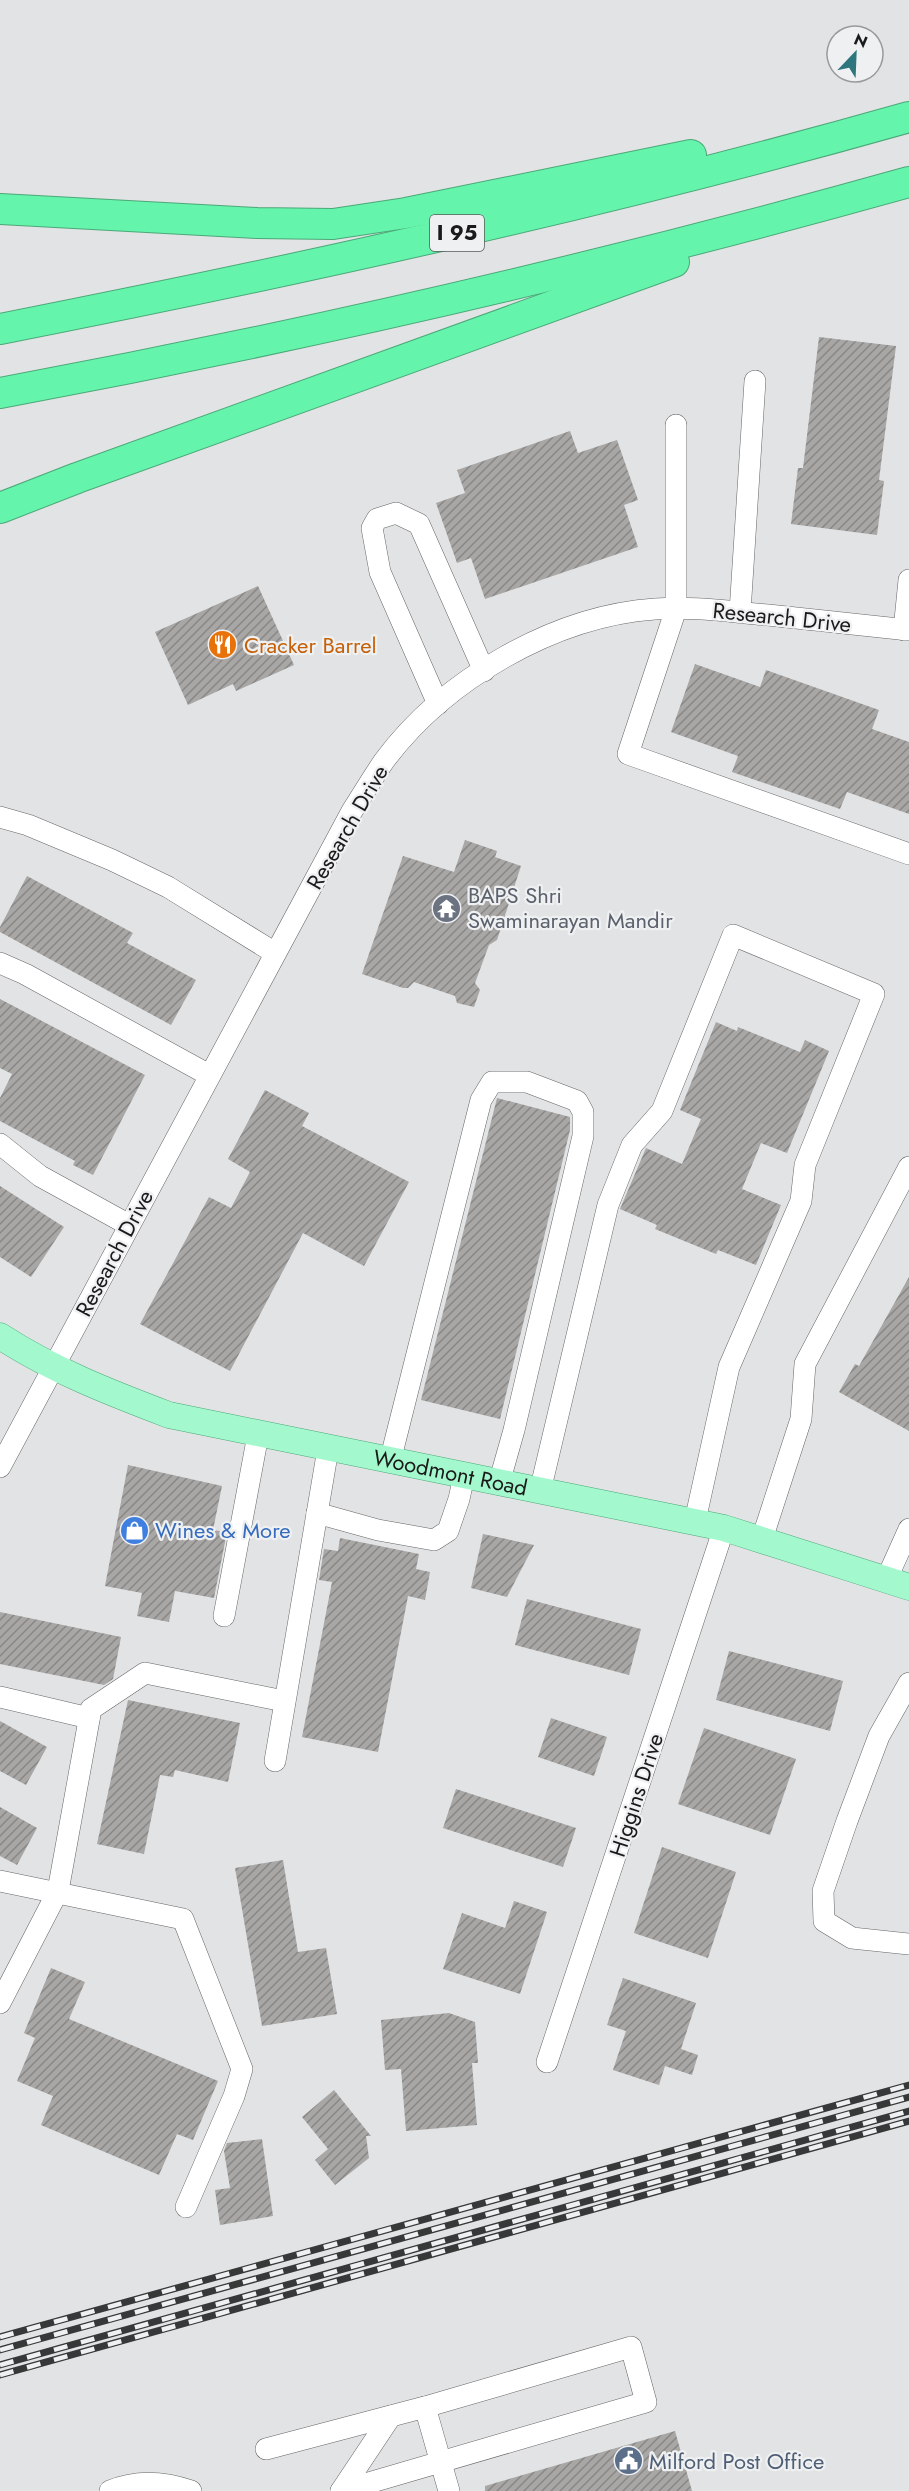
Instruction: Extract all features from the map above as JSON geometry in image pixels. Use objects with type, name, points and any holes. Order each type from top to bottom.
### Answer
[{"type":"highway","points":[[0,209],[257,223],[333,224],[406,213],[909,112]]},
{"type":"highway","name":"I 95","points":[[0,329],[224,284],[450,234],[622,193],[909,117]]},
{"type":"highway","points":[[0,393],[190,356],[384,314],[609,261],[909,182]]},
{"type":"highway","points":[[0,508],[77,478],[846,200]]},
{"type":"main road","name":"Woodmont Road","points":[[0,1336],[110,1393],[169,1415],[258,1435],[695,1521],[762,1539],[898,1582]]},
{"type":"street","points":[[740,612],[756,381]]},
{"type":"street","points":[[676,425],[676,609],[628,754],[909,854]]},
{"type":"street","points":[[438,704],[380,572],[372,528],[377,519],[396,513],[419,524],[484,671]]},
{"type":"street","points":[[907,630],[909,580]]},
{"type":"street","name":"Research Drive","points":[[0,1467],[352,811],[385,760],[438,704],[512,653],[559,631],[607,616],[655,609],[676,609],[740,612],[907,630]]},
{"type":"street","points":[[0,817],[28,825],[168,887],[275,953]]},
{"type":"street","points":[[540,1491],[608,1205],[632,1145],[662,1111],[733,935],[874,994],[805,1165],[801,1201],[729,1367],[695,1521]]},
{"type":"street","points":[[0,963],[25,974],[208,1076]]},
{"type":"street","points":[[390,1461],[481,1100],[492,1082],[526,1082],[577,1101],[584,1112],[583,1136],[514,1430],[499,1483]]},
{"type":"street","points":[[0,1144],[40,1176],[129,1225]]},
{"type":"street","points":[[762,1539],[801,1419],[805,1364],[909,1167]]},
{"type":"street","points":[[224,1616],[258,1435]]},
{"type":"street","points":[[275,1761],[328,1449]]},
{"type":"street","points":[[317,1514],[378,1530],[434,1540],[448,1531],[464,1476]]},
{"type":"street","name":"Higgins Drive","points":[[547,2062],[724,1528]]},
{"type":"street","points":[[898,1582],[909,1529]]},
{"type":"street","points":[[0,2002],[58,1892],[91,1709],[145,1673],[284,1701]]},
{"type":"street","points":[[908,1691],[879,1736],[823,1891],[824,1921],[852,1938],[909,1944]]},
{"type":"street","points":[[0,1697],[89,1718]]},
{"type":"street","points":[[0,1881],[183,1919],[236,2048],[242,2069],[186,2207]]},
{"type":"street","points":[[266,2450],[631,2347],[646,2402],[341,2491]]},
{"type":"street","points":[[425,2407],[449,2491]]},
{"type":"street","points":[[341,2491],[391,2416]]},
{"type":"street","points":[[110,2491],[124,2485],[170,2484],[191,2491]]},
{"type":"building","points":[[819,337],[896,346],[879,480],[884,481],[877,535],[791,524],[798,468],[803,468]]},
{"type":"building","points":[[570,431],[578,453],[617,440],[638,500],[624,505],[638,547],[485,599],[471,558],[457,563],[436,503],[465,493],[457,470]]},
{"type":"building","name":"Cracker Barrel","points":[[258,586],[294,665],[236,691],[233,684],[188,705],[155,632]]},
{"type":"building","points":[[695,664],[760,687],[766,670],[879,710],[872,729],[909,742],[909,814],[847,792],[840,809],[732,772],[738,756],[671,732]]},
{"type":"building","name":"BAPS Shri Swaminarayan Mandir","points":[[465,840],[497,851],[495,857],[521,866],[497,940],[489,945],[475,983],[480,990],[474,1007],[457,1003],[455,996],[414,982],[408,988],[403,988],[362,974],[403,856],[454,872]]},
{"type":"building","points":[[27,876],[133,933],[127,943],[196,980],[171,1025],[0,932],[0,927]]},
{"type":"building","points":[[0,999],[145,1075],[93,1175],[73,1165],[75,1161],[0,1121],[0,1098],[12,1074],[0,1068]]},
{"type":"building","points":[[716,1022],[737,1031],[738,1027],[800,1052],[805,1040],[829,1051],[787,1153],[761,1143],[742,1189],[781,1205],[756,1265],[718,1250],[716,1254],[655,1229],[657,1225],[620,1209],[646,1148],[682,1164],[701,1119],[680,1110]]},
{"type":"building","points":[[265,1090],[309,1113],[302,1126],[409,1182],[364,1266],[303,1233],[230,1371],[140,1324],[209,1197],[231,1208],[250,1172],[228,1159]]},
{"type":"building","points":[[497,1098],[570,1117],[570,1130],[500,1419],[421,1400]]},
{"type":"building","points":[[0,1186],[64,1227],[31,1277],[0,1257]]},
{"type":"building","points":[[909,1277],[909,1431],[839,1392],[855,1364],[859,1366]]},
{"type":"building","points":[[128,1465],[222,1486],[213,1530],[227,1532],[214,1598],[175,1591],[169,1622],[137,1616],[142,1593],[105,1586]]},
{"type":"building","points":[[483,1534],[534,1545],[507,1597],[471,1588]]},
{"type":"building","points":[[340,1538],[419,1554],[416,1569],[430,1572],[425,1600],[408,1596],[378,1752],[302,1737],[332,1582],[319,1580],[324,1549],[338,1551]]},
{"type":"building","points":[[527,1599],[641,1629],[629,1675],[515,1645]]},
{"type":"building","points":[[0,1612],[121,1637],[113,1679],[104,1685],[0,1664]]},
{"type":"building","points":[[729,1651],[843,1681],[830,1731],[716,1700]]},
{"type":"building","points":[[128,1700],[240,1723],[228,1782],[175,1770],[173,1777],[160,1775],[144,1854],[97,1844]]},
{"type":"building","points":[[551,1718],[607,1737],[594,1776],[538,1757]]},
{"type":"building","points":[[0,1721],[47,1747],[26,1785],[0,1771]]},
{"type":"building","points":[[704,1728],[796,1759],[770,1835],[678,1804]]},
{"type":"building","points":[[456,1789],[576,1828],[563,1867],[443,1828]]},
{"type":"building","points":[[0,1807],[37,1828],[17,1865],[0,1856]]},
{"type":"building","points":[[662,1847],[736,1872],[708,1958],[634,1933]]},
{"type":"building","points":[[283,1860],[298,1952],[326,1948],[337,2014],[262,2026],[235,1868]]},
{"type":"building","points":[[514,1901],[547,1912],[520,1994],[443,1969],[462,1913],[505,1928]]},
{"type":"building","points":[[51,1968],[85,1982],[69,2019],[218,2081],[193,2140],[177,2134],[159,2175],[41,2125],[53,2096],[17,2081],[35,2038],[24,2033]]},
{"type":"building","points":[[623,1978],[696,2003],[681,2049],[698,2055],[692,2075],[665,2066],[659,2085],[613,2070],[626,2031],[607,2025]]},
{"type":"building","points":[[449,2013],[475,2022],[478,2063],[472,2063],[477,2125],[406,2131],[401,2069],[385,2070],[381,2020]]},
{"type":"building","points":[[334,2090],[371,2136],[366,2136],[369,2158],[335,2185],[315,2160],[328,2149],[302,2117]]},
{"type":"building","points":[[262,2139],[273,2216],[220,2225],[215,2190],[230,2188],[224,2151],[227,2143]]},
{"type":"building","name":"Milford Post Office","points":[[675,2431],[692,2491],[485,2491],[485,2486]]},
{"type":"railway","points":[[0,2337],[909,2085]]},
{"type":"railway","points":[[0,2350],[909,2097]]},
{"type":"railway","points":[[0,2365],[909,2111]]},
{"type":"railway","points":[[0,2375],[909,2121]]},
{"type":"place","name":"Cracker Barrel","points":[[223,645]]},
{"type":"place","name":"BAPS Shri Swaminarayan Mandir","points":[[447,908]]},
{"type":"place","name":"Wines & More","points":[[134,1530]]},
{"type":"place","name":"Milford Post Office","points":[[628,2461]]}]
